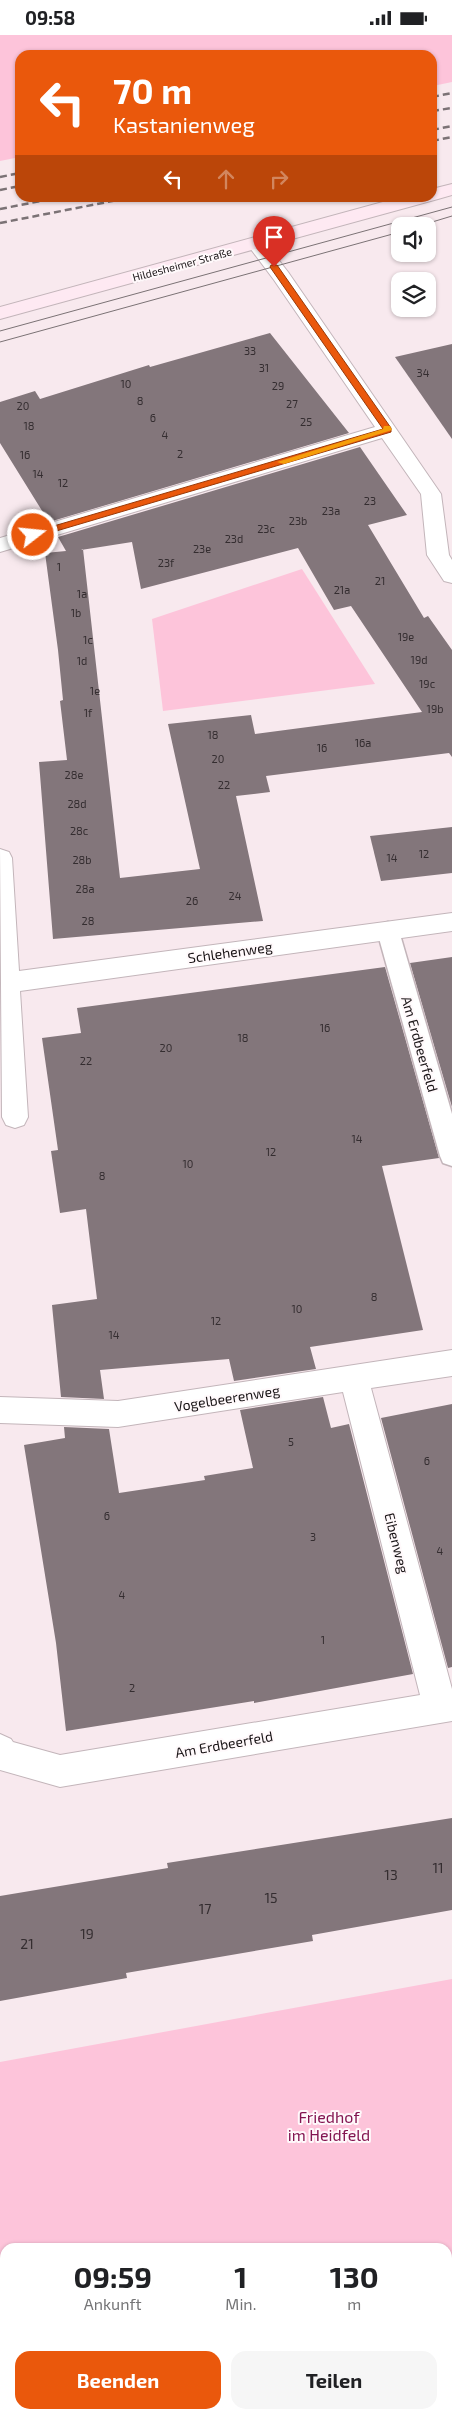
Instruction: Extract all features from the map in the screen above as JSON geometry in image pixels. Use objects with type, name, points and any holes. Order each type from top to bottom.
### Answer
[{"type":"street","points":[[437,194],[452,189]]},
{"type":"street","name":"Hildesheimer Straße","points":[[0,313],[404,202]]},
{"type":"street","points":[[256,243],[431,493],[438,555],[452,576]]},
{"type":"street","points":[[0,545],[388,430]]},
{"type":"street","points":[[0,858],[15,1117]]},
{"type":"street","name":"Schlehenweg","points":[[8,983],[452,922]]},
{"type":"street","name":"Vogelbeerenweg","points":[[0,1410],[118,1414],[452,1363]]},
{"type":"street","name":"Eibenweg","points":[[354,1378],[446,1706]]},
{"type":"street","name":"Am Erdbeerfeld","points":[[0,1750],[2,1755],[60,1771],[446,1706]]},
{"type":"lane","name":"Am Erdbeerfeld","points":[[388,931],[452,1157]]},
{"type":"green space","points":[[0,35],[452,35],[452,82],[437,85],[437,50],[15,50],[15,158],[0,161]]},
{"type":"green space","points":[[302,569],[375,684],[163,711],[152,619]]},
{"type":"green space","name":"Friedhof im Heidfeld","points":[[452,1979],[452,2243],[0,2243],[0,2062]]},
{"type":"building","points":[[270,333],[349,433],[49,522],[0,443],[0,402],[35,391],[40,399],[149,365],[150,367]]},
{"type":"building","points":[[452,344],[452,439],[395,357]]},
{"type":"building","points":[[360,447],[407,515],[368,525],[424,618],[428,616],[452,650],[452,757],[449,753],[266,776],[270,792],[236,796],[263,921],[53,939],[39,762],[67,760],[60,701],[63,700],[58,650],[45,553],[66,551],[58,537]],"holes":[[[132,542],[141,589],[298,548],[334,610],[351,606],[422,712],[255,734],[251,715],[168,724],[200,869],[120,878],[83,550]]]},
{"type":"building","points":[[452,827],[452,873],[381,881],[370,836]]},
{"type":"building","points":[[452,957],[452,1107],[410,963]]},
{"type":"building","points":[[385,967],[439,1158],[382,1166],[423,1330],[310,1347],[316,1369],[234,1381],[229,1359],[100,1370],[104,1399],[61,1397],[52,1305],[97,1299],[86,1209],[60,1213],[51,1151],[58,1150],[42,1038],[81,1033],[77,1008]]},
{"type":"building","points":[[323,1397],[331,1428],[349,1424],[413,1674],[254,1703],[254,1701],[66,1731],[56,1643],[24,1445],[65,1438],[64,1427],[109,1429],[119,1493],[205,1480],[204,1476],[253,1468],[240,1410]]},
{"type":"building","points":[[452,1404],[452,1667],[448,1668],[381,1418]]},
{"type":"building","points":[[452,1818],[452,1910],[312,1935],[313,1941],[126,1973],[127,1978],[0,2001],[0,1896],[168,1868],[167,1863]]},
{"type":"tram line","points":[[0,331],[452,207]]},
{"type":"tram line","points":[[436,221],[452,216]]},
{"type":"tram line","points":[[0,342],[391,234]]},
{"type":"railway","points":[[437,96],[452,93]]},
{"type":"railway","points":[[437,110],[452,108]]},
{"type":"railway","points":[[437,129],[452,126]]},
{"type":"railway","points":[[437,140],[452,137]]},
{"type":"railway","points":[[0,177],[15,174]]},
{"type":"railway","points":[[0,190],[15,187]]},
{"type":"railway","points":[[0,209],[36,202]]},
{"type":"railway","points":[[0,223],[107,202]]},
{"type":"slow traffic","points":[[281,462],[388,430],[387,428]]},
{"type":"route","points":[[33,535],[388,430],[274,267]]}]
